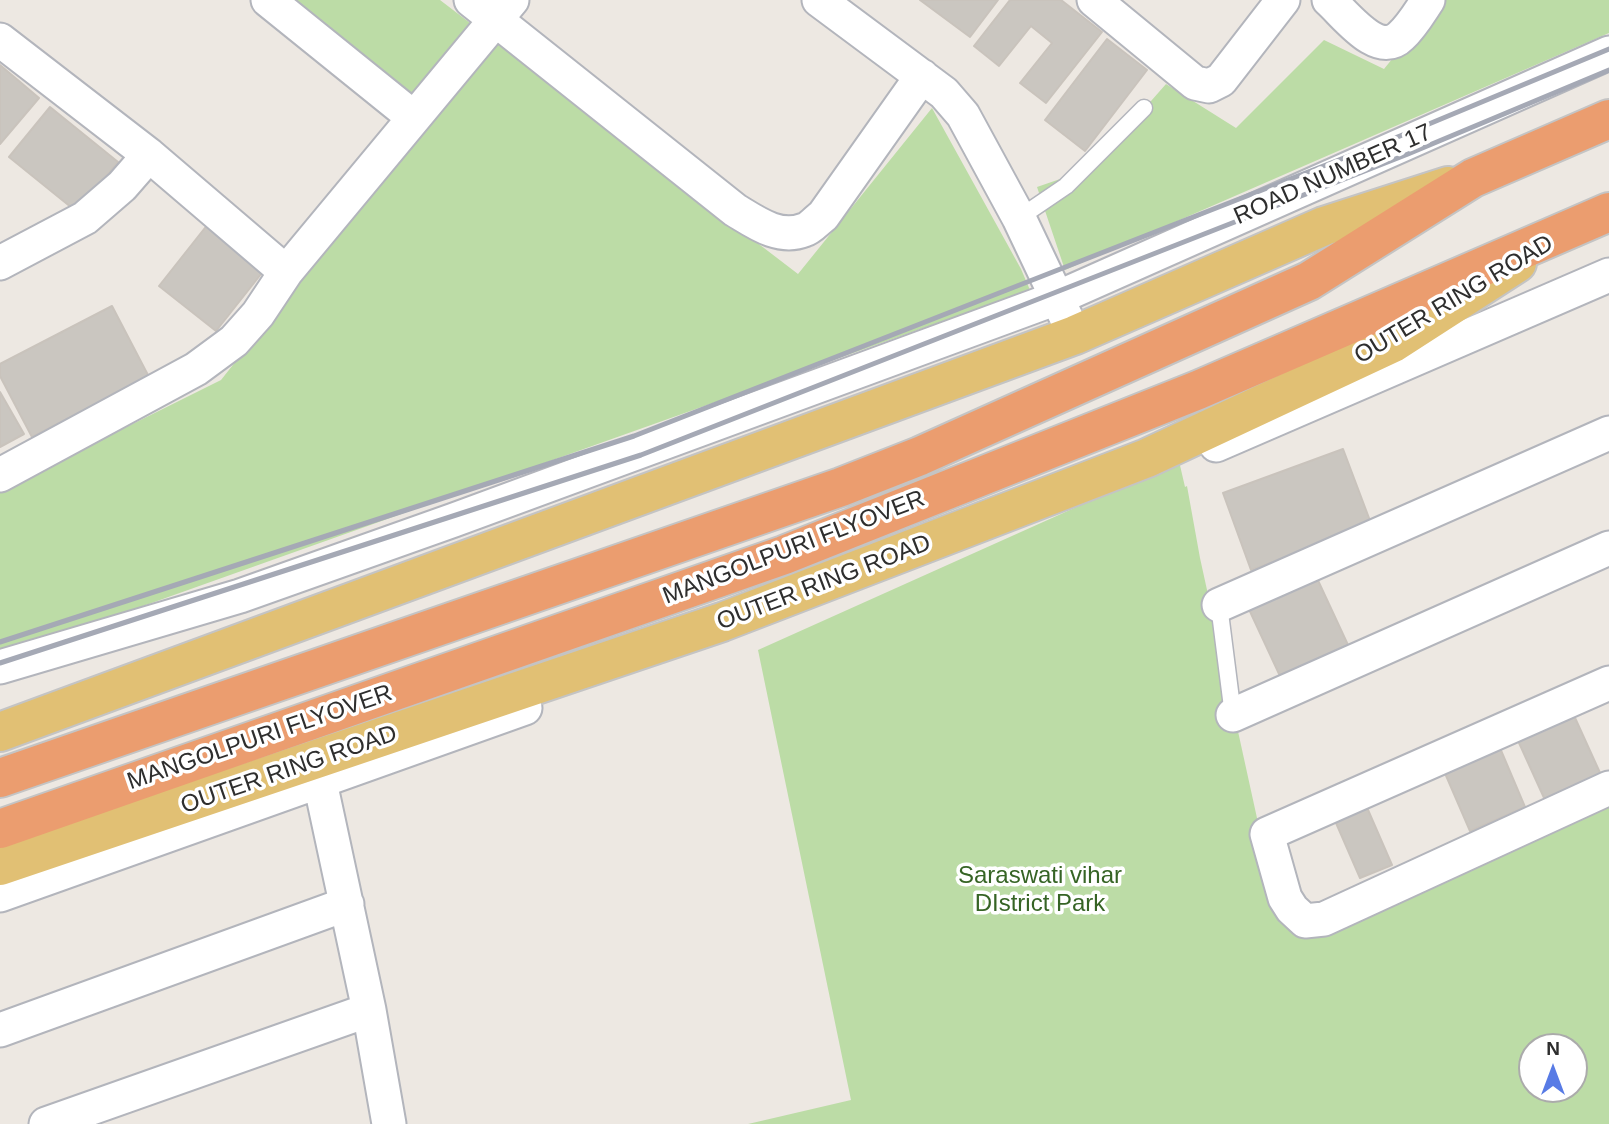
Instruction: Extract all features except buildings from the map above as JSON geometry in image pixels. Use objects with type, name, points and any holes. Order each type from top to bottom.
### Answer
[{"type":"highway","points":[[1473,178],[1609,119]]},
{"type":"highway","name":"MANGOLPURI FLYOVER","points":[[0,778],[841,487],[920,456],[1310,281],[1473,178]]},
{"type":"highway","name":"OUTER RING ROAD","points":[[1572,228],[1609,212]]},
{"type":"highway","name":"MANGOLPURI FLYOVER","points":[[0,829],[784,555],[1198,390],[1572,228]]},
{"type":"main road","points":[[0,732],[1075,335],[1324,226],[1473,178]]},
{"type":"main road","name":"OUTER RING ROAD","points":[[0,866],[722,622],[1147,458],[1393,343],[1572,228]]},
{"type":"street","points":[[268,0],[413,117]]},
{"type":"street","points":[[820,0],[944,93],[962,115],[1019,218],[1075,335]]},
{"type":"street","points":[[1094,0],[1195,83],[1209,86],[1221,80],[1283,0]]},
{"type":"street","points":[[1329,0],[1371,40],[1386,44],[1400,38],[1428,0]]},
{"type":"street","points":[[0,475],[196,369],[234,341],[258,314],[286,272],[413,117],[494,7],[735,209],[763,228],[785,233],[805,230],[823,216],[922,76]]},
{"type":"street","points":[[0,40],[149,155],[286,272]]},
{"type":"street","name":"ROAD NUMBER 17","points":[[0,667],[240,596],[1057,298],[1609,53]]},
{"type":"street","points":[[0,263],[85,218],[122,186],[149,155]]},
{"type":"street","points":[[0,895],[320,782],[1105,494],[1609,275]]},
{"type":"street","points":[[1219,606],[1609,433]]},
{"type":"street","points":[[1233,715],[1609,548]]},
{"type":"street","points":[[1609,683],[1267,834],[1285,898],[1292,909],[1305,921],[1324,919],[1609,788]]},
{"type":"street","points":[[320,782],[369,1010],[389,1124]]},
{"type":"street","points":[[0,1030],[347,904]]},
{"type":"street","points":[[46,1124],[369,1010]]},
{"type":"lane","points":[[1019,218],[1066,186],[1144,108]]},
{"type":"lane","points":[[1219,606],[1233,715]]},
{"type":"green space","points":[[296,0],[440,0],[798,274],[932,108],[1030,290],[0,657],[0,490],[221,380],[433,112]]},
{"type":"green space","points":[[1440,0],[1609,0],[1609,33],[1065,270],[1037,187],[1092,168],[1166,84],[1236,128],[1324,40],[1384,69]]},
{"type":"green space","name":"Saraswati vihar DIstrict Park","points":[[1179,461],[1185,487],[1187,486],[1200,558],[1280,923],[1609,794],[1609,1124],[748,1124],[851,1100],[758,650]]},
{"type":"railway","points":[[0,642],[634,436],[1400,136],[1609,49]]},
{"type":"railway","points":[[0,663],[641,455],[1408,154],[1609,70]]}]
